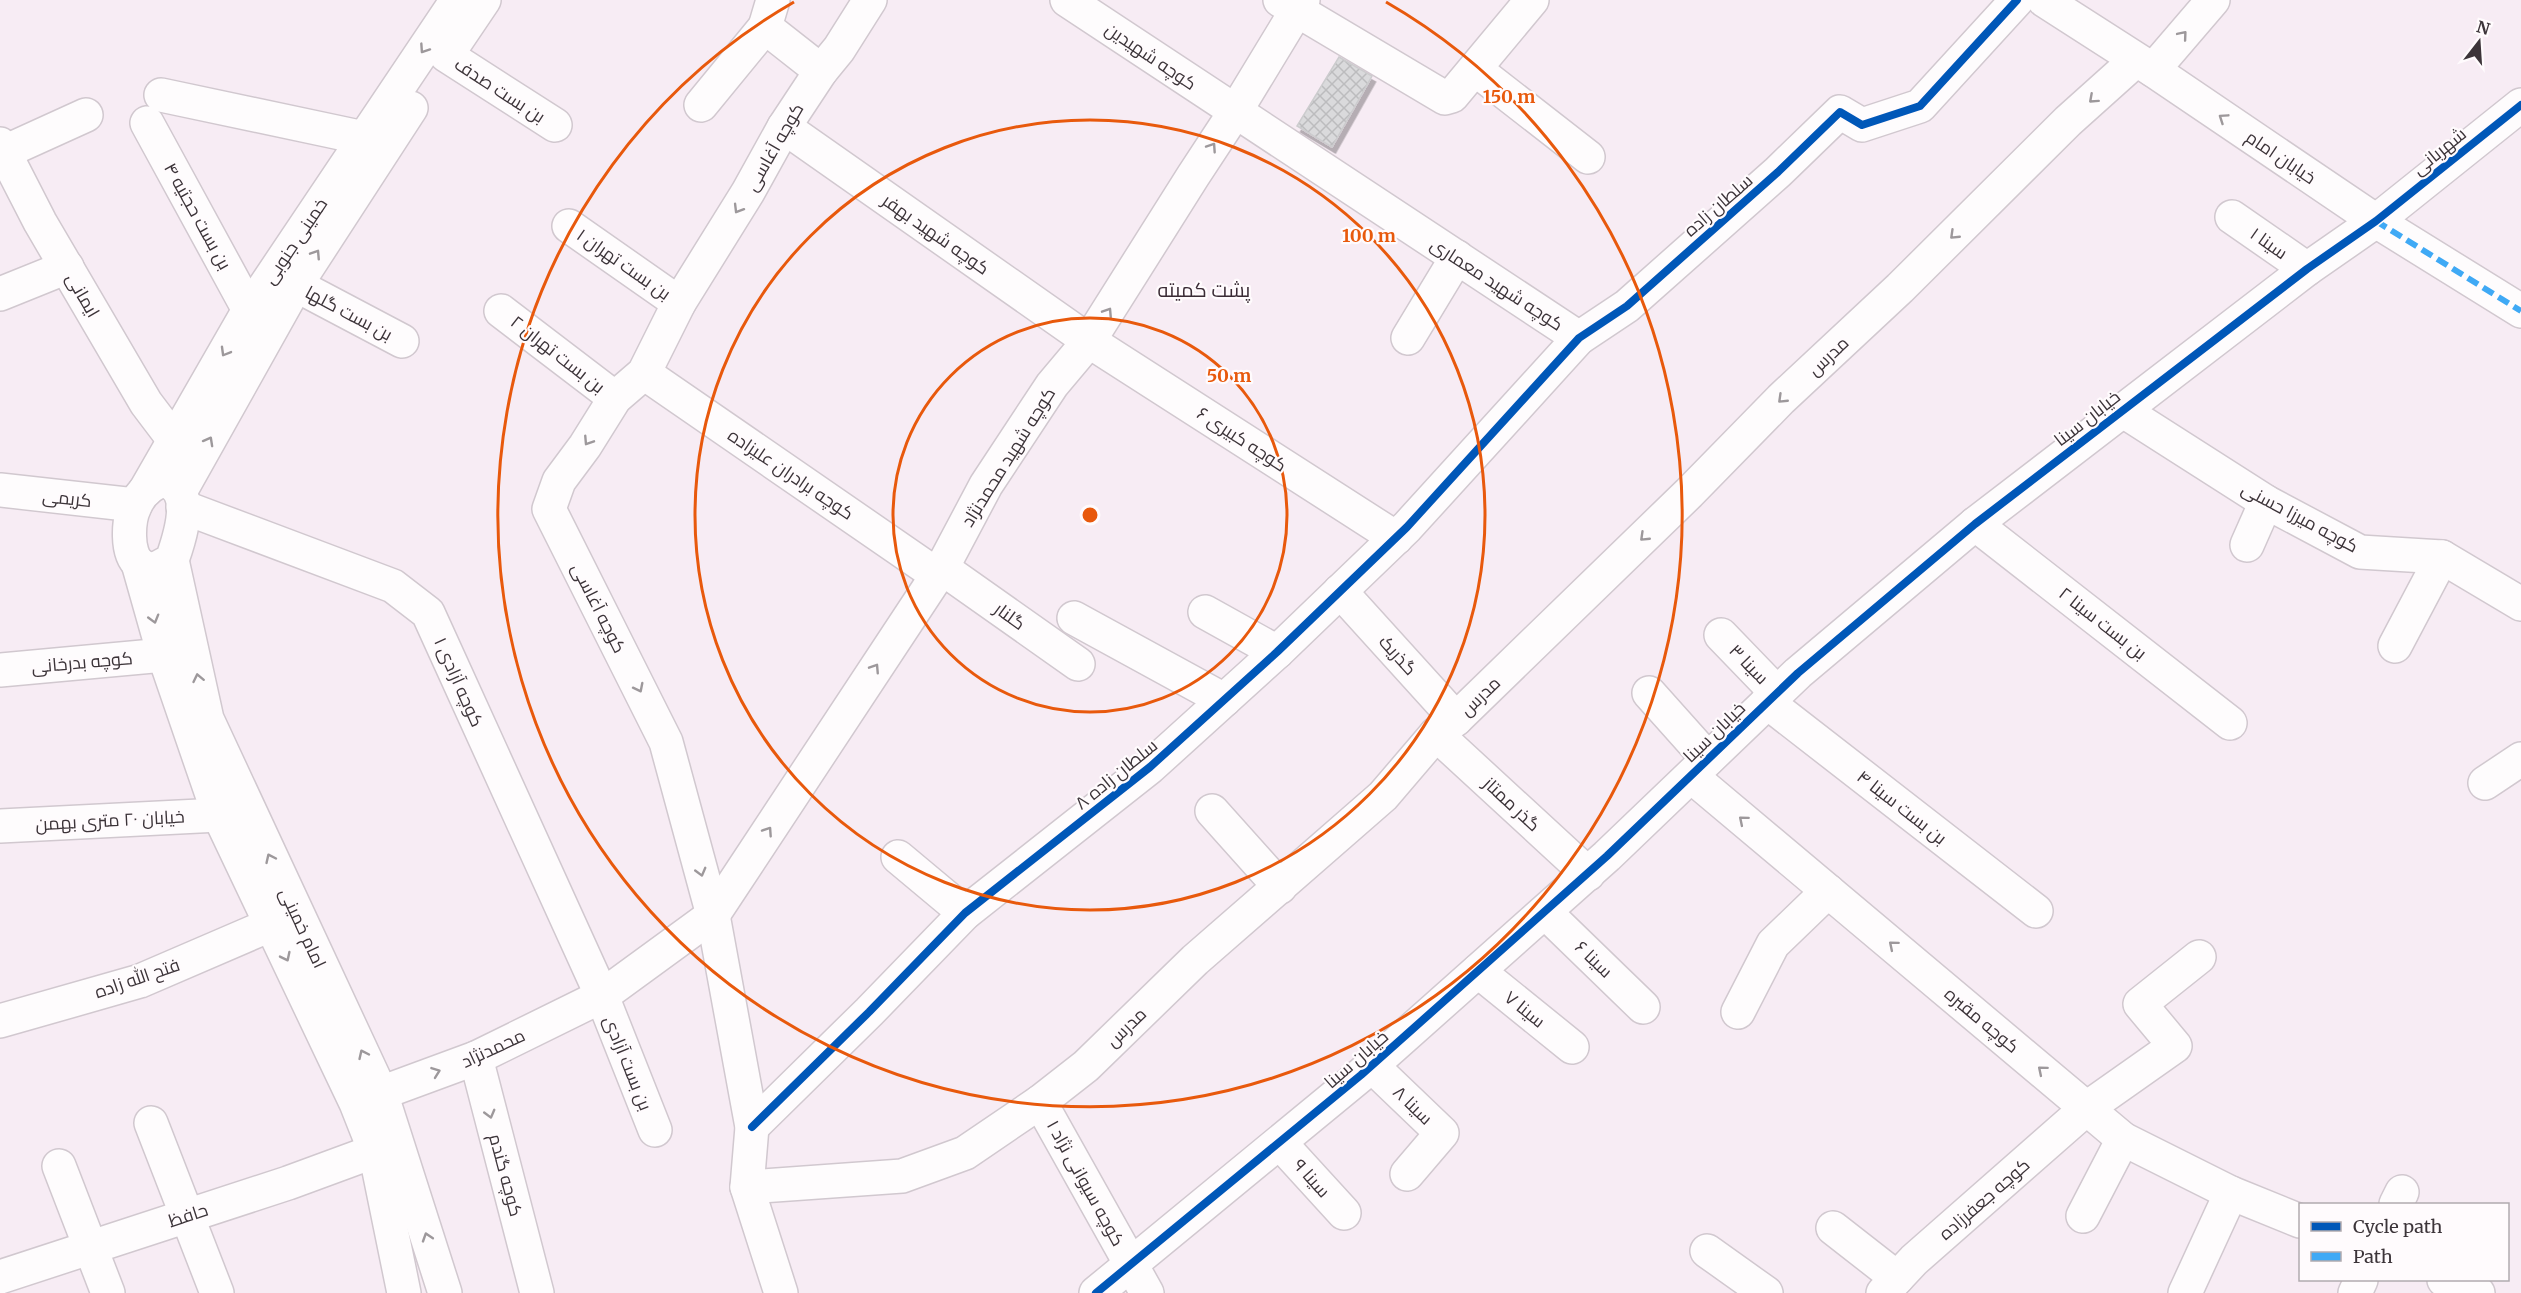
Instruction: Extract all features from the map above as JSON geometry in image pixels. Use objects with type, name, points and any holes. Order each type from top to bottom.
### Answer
[{"type":"street","name":"خمینی جنوبی","points":[[140,498],[249,310],[457,0]]},
{"type":"street","name":"خمینی جنوبی","points":[[181,499],[296,285],[484,0]]},
{"type":"street","name":"کوچه آغاسی","points":[[781,1293],[747,1187],[752,1126],[713,915],[666,742],[549,509],[559,481],[585,446],[615,398],[644,373],[679,303],[742,202],[784,127],[821,70],[839,49],[870,0]]},
{"type":"street","name":"کوچه شهیدین","points":[[1067,0],[1235,112]]},
{"type":"street","points":[[1293,4],[1445,98],[1452,96],[1532,0]]},
{"type":"street","name":"سلطان زاده","points":[[1490,436],[1579,338],[1627,306],[1778,172],[1840,112],[1862,125],[1920,106],[2017,0]]},
{"type":"street","name":"خیابان امام","points":[[2044,0],[2145,65],[2376,221],[2521,311]]},
{"type":"street","name":"مدرس","points":[[747,1187],[903,1176],[965,1153],[1040,1102],[1086,1066],[1195,960],[1383,796],[1446,726],[1689,493],[1781,399],[1908,280],[2068,121],[2145,65],[2212,0]]},
{"type":"street","name":"کوچه شهید محمدنژاد","points":[[713,915],[940,571],[986,485],[1052,385],[1089,341],[1235,112],[1293,4]]},
{"type":"street","points":[[701,105],[769,13],[821,70]]},
{"type":"street","name":"بن بست صدف","points":[[446,55],[555,125]]},
{"type":"street","points":[[1475,69],[1588,157]]},
{"type":"street","name":"شهربانی","points":[[2376,221],[2521,105]]},
{"type":"street","name":"بن بست حجتیه ۴","points":[[249,310],[154,109],[364,138]]},
{"type":"street","name":"کوچه شهید معماری","points":[[1235,112],[1579,338]]},
{"type":"street","points":[[1,150],[86,116]]},
{"type":"street","name":"کوچه شهید بهفر","points":[[784,127],[1089,341]]},
{"type":"street","name":"ایمانی","points":[[1,150],[146,403],[174,440]]},
{"type":"street","name":"سینا ۱","points":[[2232,217],[2307,269]]},
{"type":"street","name":"خیابان سینا","points":[[1096,1293],[1372,1066],[1588,874],[1772,698],[1975,524],[2307,269],[2376,221]]},
{"type":"street","name":"بن بست تهران ۱","points":[[569,225],[679,303]]},
{"type":"street","points":[[1408,338],[1457,257]]},
{"type":"street","points":[[0,294],[67,267]]},
{"type":"street","name":"بن بست گلها","points":[[296,285],[402,341]]},
{"type":"street","name":"بن بست تهران ۲","points":[[501,311],[615,398]]},
{"type":"street","name":"کوچه کبیری ۶","points":[[1089,341],[1396,538]]},
{"type":"street","name":"کوچه برادران علیزاده","points":[[644,373],[940,571]]},
{"type":"street","name":"کوچه میرزا حسنی","points":[[2122,410],[2266,502],[2360,552],[2442,557],[2521,604]]},
{"type":"street","name":"سلطان زاده ۸","points":[[752,1126],[869,1012],[965,913],[1150,767],[1277,652],[1396,538],[1490,436]]},
{"type":"street","name":"کوچه آزادی ۱","points":[[140,498],[153,483],[166,479],[181,499],[393,586],[428,613],[602,996]]},
{"type":"street","name":"کریمی","points":[[0,490],[140,498]]},
{"type":"street","name":"امام خمینی","points":[[140,498],[131,519],[130,545],[138,563],[164,655],[219,815],[356,1103],[375,1151],[404,1293]]},
{"type":"street","points":[[138,563],[152,571],[172,560],[180,536],[181,499]]},
{"type":"street","points":[[2247,545],[2266,502]]},
{"type":"street","name":"بن بست سینا ۲","points":[[1975,524],[2230,723]]},
{"type":"street","points":[[2395,646],[2442,557]]},
{"type":"street","name":"امام خمینی","points":[[172,560],[207,719],[381,1092],[445,1293]]},
{"type":"street","name":"گلنار","points":[[940,571],[1078,664]]},
{"type":"street","name":"گذریک","points":[[1340,591],[1446,726]]},
{"type":"street","points":[[1205,612],[1277,652]]},
{"type":"street","points":[[1074,618],[1224,700]]},
{"type":"street","name":"سینا ۳","points":[[1721,635],[1772,698]]},
{"type":"street","name":"کوچه بدرخانی","points":[[0,670],[164,655]]},
{"type":"street","name":"کوچه مقبره","points":[[1649,693],[1700,767],[1828,891],[2123,1139],[2231,1193],[2299,1220]]},
{"type":"street","name":"بن بست سینا ۴","points":[[1772,698],[2036,911]]},
{"type":"street","name":"گذر ممتاز","points":[[1446,726],[1588,874]]},
{"type":"street","points":[[2485,783],[2521,759]]},
{"type":"street","points":[[1212,811],[1280,887]]},
{"type":"street","name":"خیابان ۲۰ متری بهمن","points":[[0,826],[219,815]]},
{"type":"street","points":[[898,858],[965,913]]},
{"type":"street","points":[[1738,1012],[1773,944],[1828,891]]},
{"type":"street","name":"سینا ۶","points":[[1545,912],[1643,1006]]},
{"type":"street","name":"محمدنژاد","points":[[381,1092],[476,1058],[602,996],[713,915]]},
{"type":"street","name":"فتح الله زاده","points":[[0,1021],[140,981],[270,925]]},
{"type":"street","name":"کوچه جعفرزاده","points":[[1890,1286],[1914,1260],[2087,1108],[2175,1046],[2140,1004],[2199,957]]},
{"type":"street","name":"سینا ۷","points":[[1478,971],[1572,1047]]},
{"type":"street","name":"بن بست آزادی","points":[[602,996],[655,1130]]},
{"type":"street","name":"کوچه گندم","points":[[476,1058],[537,1293]]},
{"type":"street","name":"سینا ۸","points":[[1372,1066],[1442,1132],[1407,1174]]},
{"type":"street","name":"کوچه سیوانی نژاد ۱","points":[[1040,1102],[1147,1293]]},
{"type":"street","points":[[151,1123],[217,1293]]},
{"type":"street","points":[[2083,1216],[2123,1139]]},
{"type":"street","name":"سینا ۹","points":[[1280,1143],[1344,1214]]},
{"type":"street","name":"حافظ","points":[[0,1277],[288,1183],[375,1151]]},
{"type":"street","points":[[59,1166],[108,1293]]},
{"type":"street","points":[[2185,1293],[2231,1193]]},
{"type":"street","points":[[1833,1228],[1890,1286]]},
{"type":"street","points":[[1707,1251],[1766,1293]]},
{"type":"building","points":[[1339,57],[1372,76],[1332,147],[1297,126]]},
{"type":"marked path","points":[[2376,221],[2521,311]]},
{"type":"cycle path","points":[[752,1127],[965,913],[1150,767],[1277,652],[1407,527],[1579,338],[1627,306],[1778,172],[1840,112],[1862,125],[1920,106],[2017,0]]},
{"type":"cycle path","points":[[1096,1293],[1361,1075],[1607,856],[1798,673],[1975,524],[2307,269],[2376,221],[2521,105]]},
{"type":"district","name":"پشت کمیته","points":[[1204,289]]}]
